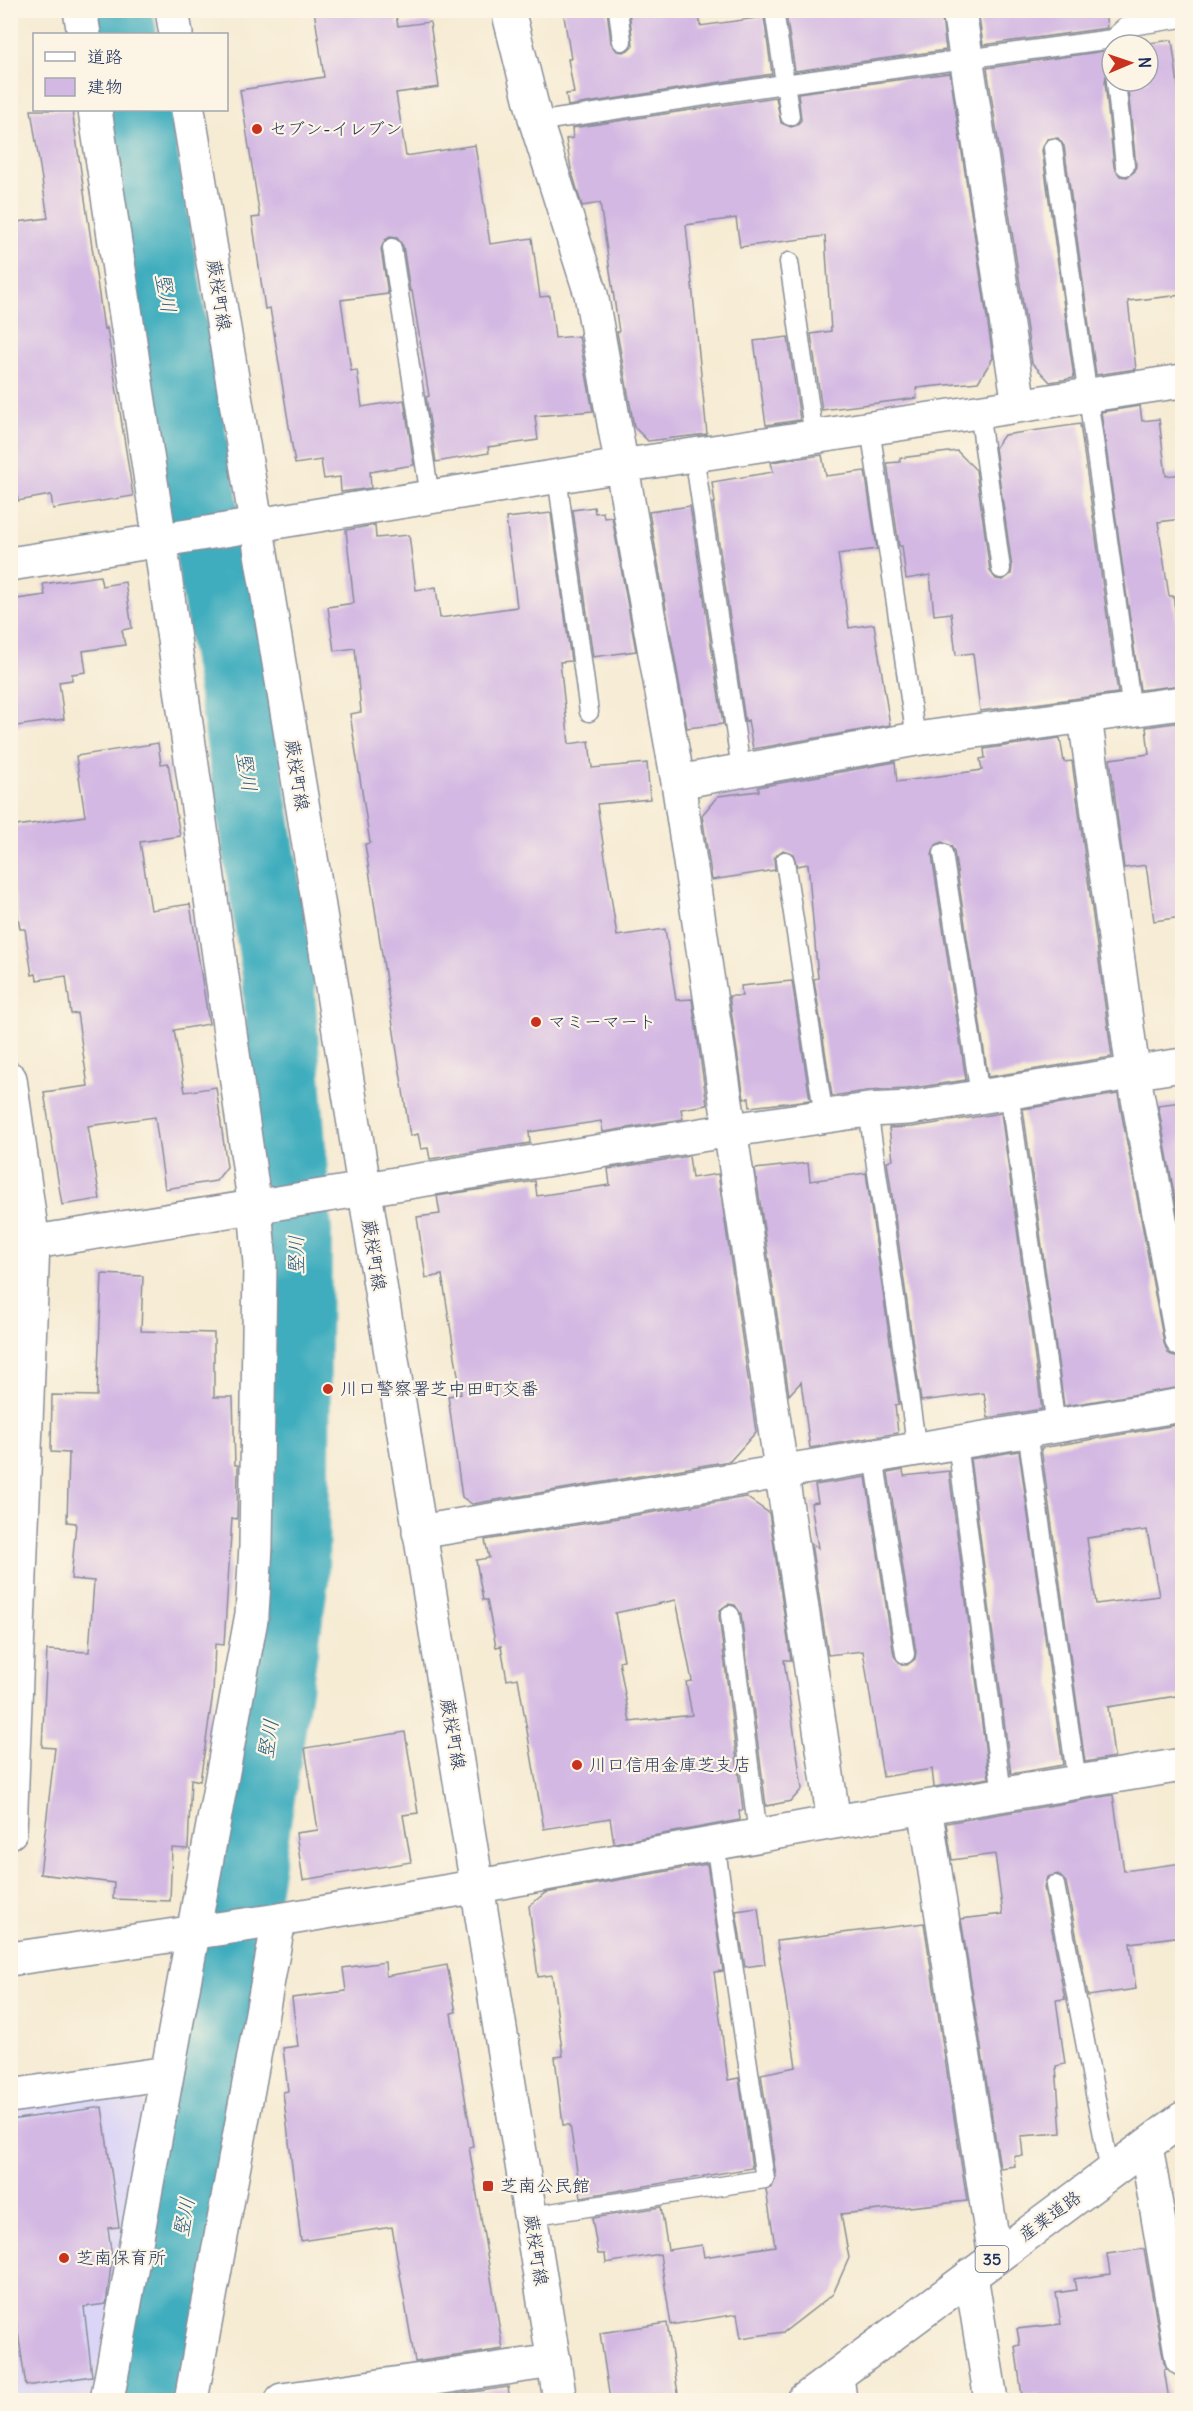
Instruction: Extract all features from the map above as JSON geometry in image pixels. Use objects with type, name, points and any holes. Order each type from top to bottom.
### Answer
[{"type":"street","points":[[80,10],[84,33]]},
{"type":"street","points":[[172,10],[176,33]]},
{"type":"street","points":[[508,10],[536,122],[591,294],[678,782],[834,1822]]},
{"type":"street","points":[[959,10],[1019,405]]},
{"type":"street","points":[[95,111],[170,539],[263,1207],[260,1263],[256,1546],[252,1614],[202,1931],[167,2073],[107,2400]]},
{"type":"street","name":"蕨桜町線","points":[[188,111],[248,526],[349,1193],[419,1532],[479,1886],[560,2400]]},
{"type":"street","points":[[10,564],[556,476],[1182,381]]},
{"type":"street","points":[[678,782],[741,769],[916,740],[1182,703]]},
{"type":"street","points":[[1084,717],[1132,1071],[1182,1340]]},
{"type":"street","points":[[22,1245],[732,1130],[868,1110],[909,1108],[1132,1071],[1182,1065]]},
{"type":"street","points":[[10,1079],[22,1245],[10,1832]]},
{"type":"street","points":[[419,1532],[1182,1405]]},
{"type":"street","points":[[10,1959],[272,1921],[758,1835],[1182,1765]]},
{"type":"street","points":[[925,1807],[983,2266],[991,2400]]},
{"type":"street","points":[[191,2400],[272,1921]]},
{"type":"street","points":[[10,2096],[167,2073]]},
{"type":"street","name":"産業道路","points":[[804,2400],[838,2388],[983,2266],[1182,2119]]},
{"type":"street","points":[[1146,2146],[1182,2359]]},
{"type":"street","points":[[282,2400],[554,2361]]},
{"type":"lane","points":[[618,10],[622,41]]},
{"type":"lane","points":[[774,10],[790,116]]},
{"type":"lane","points":[[536,122],[966,59],[1182,18]]},
{"type":"lane","points":[[1117,93],[1125,166]]},
{"type":"lane","points":[[1053,148],[1132,711]]},
{"type":"lane","points":[[392,248],[430,497]]},
{"type":"lane","points":[[789,262],[814,436]]},
{"type":"lane","points":[[979,411],[1001,569]]},
{"type":"lane","points":[[870,428],[916,740]]},
{"type":"lane","points":[[694,455],[741,769]]},
{"type":"lane","points":[[556,476],[589,712]]},
{"type":"lane","points":[[943,853],[994,1094],[1042,1429],[1077,1782]]},
{"type":"lane","points":[[785,861],[825,1117]]},
{"type":"lane","points":[[868,1110],[917,1450]]},
{"type":"lane","points":[[957,1443],[1002,1794]]},
{"type":"lane","points":[[874,1457],[905,1654]]},
{"type":"lane","points":[[730,1615],[758,1835]]},
{"type":"lane","points":[[531,2216],[765,2179],[715,1843]]},
{"type":"lane","points":[[1055,1885],[1110,2172]]},
{"type":"shaded area","name":"芝南保育所","points":[[139,2088],[145,2098],[144,2120],[93,2397],[66,2400],[11,2400],[10,2107]]},
{"type":"building","points":[[314,10],[395,10],[398,26],[430,22],[439,87],[396,93],[406,156],[475,145],[490,244],[532,238],[540,297],[550,296],[555,338],[579,336],[593,411],[535,416],[538,440],[488,447],[489,453],[436,462],[426,397],[429,396],[403,246],[397,238],[390,237],[385,240],[381,249],[388,294],[341,300],[351,371],[357,370],[362,407],[404,400],[414,465],[370,472],[371,488],[341,492],[340,477],[324,479],[321,460],[295,464],[270,308],[265,309],[252,218],[260,217],[240,90],[324,77]]},
{"type":"building","points":[[563,10],[607,10],[611,43],[617,51],[623,52],[633,45],[629,10],[699,10],[700,26],[764,17],[772,74],[568,106],[566,94],[574,93]]},
{"type":"building","points":[[815,10],[941,10],[946,50],[795,71],[786,14]]},
{"type":"building","points":[[978,10],[1105,10],[1107,28],[983,45]]},
{"type":"building","points":[[1172,40],[1182,115],[1182,295],[1128,301],[1136,369],[1096,375],[1064,146],[1058,138],[1047,139],[1042,150],[1074,378],[1050,382],[1032,363],[987,68],[1100,52],[1100,93],[1106,93],[1114,167],[1120,176],[1127,177],[1135,171],[1136,165],[1128,93],[1160,93],[1160,42]]},
{"type":"building","points":[[950,73],[993,358],[978,382],[916,388],[917,398],[822,410],[811,334],[831,331],[825,236],[740,247],[736,218],[686,225],[707,434],[648,441],[634,427],[617,332],[619,332],[600,203],[582,206],[571,169],[566,139],[573,138],[572,128],[776,97],[781,123],[791,127],[797,125],[801,120],[798,93]]},
{"type":"building","points":[[31,110],[72,111],[104,329],[107,328],[133,496],[53,509],[51,495],[18,501],[10,454],[10,223],[48,218]]},
{"type":"building","points":[[788,337],[800,420],[766,425],[754,341]]},
{"type":"building","points":[[1140,406],[1142,421],[1159,419],[1166,476],[1182,474],[1182,519],[1158,522],[1169,596],[1173,596],[1182,656],[1182,685],[1140,690],[1101,412]]},
{"type":"building","points":[[1080,424],[1118,693],[980,711],[973,653],[956,655],[951,613],[934,615],[930,575],[906,579],[887,463],[900,462],[900,458],[957,451],[976,470],[990,571],[996,579],[1003,580],[1011,574],[1012,567],[995,448],[1004,435]]},
{"type":"building","points":[[822,455],[826,476],[865,471],[877,549],[838,554],[849,628],[874,624],[890,725],[753,749],[748,720],[745,721],[713,503],[715,503],[712,482],[773,472],[771,462]]},
{"type":"building","points":[[690,506],[723,724],[687,728],[649,512]]},
{"type":"building","points":[[594,507],[595,513],[603,512],[604,518],[612,517],[636,651],[593,657],[573,510]]},
{"type":"building","points":[[551,513],[571,661],[560,662],[569,744],[589,741],[592,768],[647,763],[650,799],[597,804],[617,936],[665,929],[676,1000],[692,999],[707,1105],[681,1109],[683,1119],[603,1132],[601,1121],[529,1132],[530,1143],[430,1159],[428,1148],[421,1149],[418,1134],[410,1136],[365,844],[370,843],[350,714],[361,712],[355,648],[334,651],[328,607],[354,603],[346,530],[375,525],[376,538],[409,535],[416,590],[436,587],[440,618],[517,607],[506,518]]},
{"type":"building","points":[[100,576],[102,586],[125,582],[132,628],[122,630],[125,645],[83,651],[86,672],[72,674],[72,680],[59,682],[64,719],[10,727],[10,600],[45,595],[43,584]]},
{"type":"building","points":[[1182,722],[1182,917],[1154,921],[1146,865],[1124,868],[1110,759],[1149,754],[1146,727]]},
{"type":"building","points":[[1060,738],[1064,762],[1072,761],[1112,1057],[988,1077],[954,851],[951,846],[942,842],[936,845],[932,855],[966,1080],[907,1089],[832,1096],[814,979],[818,978],[808,864],[797,866],[793,854],[783,850],[774,857],[775,870],[712,880],[702,815],[718,796],[759,791],[758,787],[895,762],[897,782],[982,770],[980,759],[985,758],[984,749]]},
{"type":"building","points":[[158,743],[161,764],[168,763],[180,836],[140,842],[151,910],[190,904],[209,1024],[174,1030],[185,1092],[216,1087],[227,1167],[216,1181],[165,1189],[155,1117],[88,1126],[100,1199],[62,1205],[44,1092],[88,1086],[77,1013],[71,1014],[66,976],[37,980],[36,974],[32,975],[25,929],[20,929],[10,866],[10,827],[85,816],[76,756]]},
{"type":"building","points":[[792,981],[810,1100],[750,1107],[749,1098],[744,1099],[729,996],[742,996],[741,986]]},
{"type":"building","points":[[1118,1094],[1164,1343],[1168,1353],[1182,1358],[1182,1387],[1064,1406],[1023,1109]]},
{"type":"building","points":[[1182,1102],[1182,1238],[1158,1105]]},
{"type":"building","points":[[1001,1113],[1042,1409],[988,1418],[984,1393],[921,1401],[887,1161],[893,1160],[889,1128],[912,1127]]},
{"type":"building","points":[[689,1156],[692,1178],[718,1174],[756,1432],[730,1461],[472,1504],[462,1497],[448,1396],[461,1394],[442,1275],[426,1278],[417,1217],[440,1214],[437,1196],[535,1181],[537,1196],[610,1185],[608,1169]]},
{"type":"building","points":[[808,1163],[810,1181],[866,1173],[899,1404],[895,1405],[898,1433],[810,1448],[801,1382],[789,1395],[755,1169]]},
{"type":"building","points":[[102,1274],[143,1276],[141,1331],[214,1333],[214,1397],[233,1397],[235,1465],[238,1465],[237,1519],[232,1518],[224,1645],[215,1644],[213,1693],[200,1781],[191,1779],[188,1849],[172,1848],[170,1901],[113,1899],[114,1883],[40,1874],[55,1748],[42,1747],[47,1650],[89,1652],[94,1581],[71,1579],[76,1523],[67,1522],[69,1453],[51,1452],[52,1395],[97,1396]]},
{"type":"building","points":[[1182,1424],[1182,1695],[1108,1707],[1114,1757],[1085,1762],[1041,1448]],"holes":[[[1147,1530],[1159,1596],[1096,1604],[1087,1538]]]},
{"type":"building","points":[[1019,1451],[1063,1765],[1011,1774],[970,1459]]},
{"type":"building","points":[[903,1470],[904,1476],[949,1471],[989,1778],[934,1787],[932,1769],[883,1777],[863,1651],[828,1655],[811,1543],[818,1548],[811,1503],[818,1502],[815,1485],[866,1477],[894,1656],[902,1665],[907,1665],[915,1659],[916,1652],[888,1473]]},
{"type":"building","points":[[746,1497],[769,1513],[791,1660],[784,1660],[802,1789],[791,1801],[766,1806],[741,1614],[735,1605],[728,1604],[720,1610],[719,1616],[743,1810],[739,1811],[740,1820],[614,1843],[610,1818],[544,1829],[518,1678],[507,1680],[501,1646],[496,1647],[487,1600],[483,1600],[476,1560],[489,1558],[485,1540]],"holes":[[[676,1600],[692,1681],[686,1682],[692,1715],[630,1722],[619,1661],[624,1660],[615,1613]]]},
{"type":"building","points":[[405,1732],[418,1813],[403,1815],[411,1862],[303,1880],[296,1833],[318,1830],[305,1748]]},
{"type":"building","points":[[1113,1795],[1124,1871],[1182,1863],[1182,1936],[1130,1943],[1136,1989],[1088,1996],[1066,1882],[1058,1874],[1047,1877],[1044,1887],[1065,1999],[1056,2000],[1065,2064],[1056,2066],[1061,2133],[1021,2136],[1023,2156],[1014,2156],[1015,2166],[1000,2168],[961,1919],[1003,1914],[995,1854],[952,1860],[946,1823]]},
{"type":"building","points":[[707,1864],[723,1971],[714,1972],[728,2080],[739,2078],[752,2168],[581,2197],[570,2125],[563,2125],[555,2057],[563,2056],[552,1975],[538,1977],[529,1906],[545,1893]]},
{"type":"building","points":[[758,1908],[765,1964],[745,1967],[736,1911]]},
{"type":"building","points":[[924,1923],[967,2201],[841,2214],[849,2258],[833,2294],[784,2332],[741,2338],[737,2314],[671,2325],[660,2254],[606,2263],[605,2254],[598,2254],[592,2218],[661,2207],[668,2250],[702,2245],[704,2257],[775,2246],[766,2190],[772,2187],[776,2177],[761,2074],[796,2067],[777,1941]]},
{"type":"building","points":[[385,1962],[386,1976],[447,1965],[456,2012],[451,2013],[473,2146],[469,2147],[503,2349],[415,2362],[392,2227],[301,2241],[283,2092],[288,2091],[283,2048],[298,2046],[292,1998],[346,1991],[343,1968]]},
{"type":"building","name":"芝南保育所","points":[[102,2107],[119,2227],[108,2228],[112,2258],[106,2304],[84,2307],[92,2376],[26,2386],[10,2279],[10,2120]]},
{"type":"building","points":[[1144,2249],[1167,2369],[1164,2369],[1169,2400],[1041,2400],[1041,2394],[1022,2396],[1015,2346],[1020,2345],[1017,2329],[1061,2324],[1056,2293],[1076,2290],[1074,2279],[1110,2274],[1107,2254]]},
{"type":"building","points":[[667,2323],[679,2400],[610,2400],[600,2333]]},
{"type":"building","points":[[508,2387],[510,2400],[422,2399]]},
{"type":"waterway","name":"竪川","points":[[116,10],[121,33]]},
{"type":"waterway","name":"竪川","points":[[134,111],[232,675],[278,975],[296,1233],[293,1579],[224,2020],[166,2305],[152,2400]]},
{"type":"place","name":"セブン-イレブン","points":[[257,129]]},
{"type":"place","name":"マミーマート","points":[[536,1022]]},
{"type":"place","name":"川口警察署芝中田町交番","points":[[328,1389]]},
{"type":"place","name":"川口信用金庫芝支店","points":[[577,1765]]},
{"type":"place","name":"芝南公民館","points":[[488,2186]]},
{"type":"place","name":"芝南保育所","points":[[64,2258]]}]
